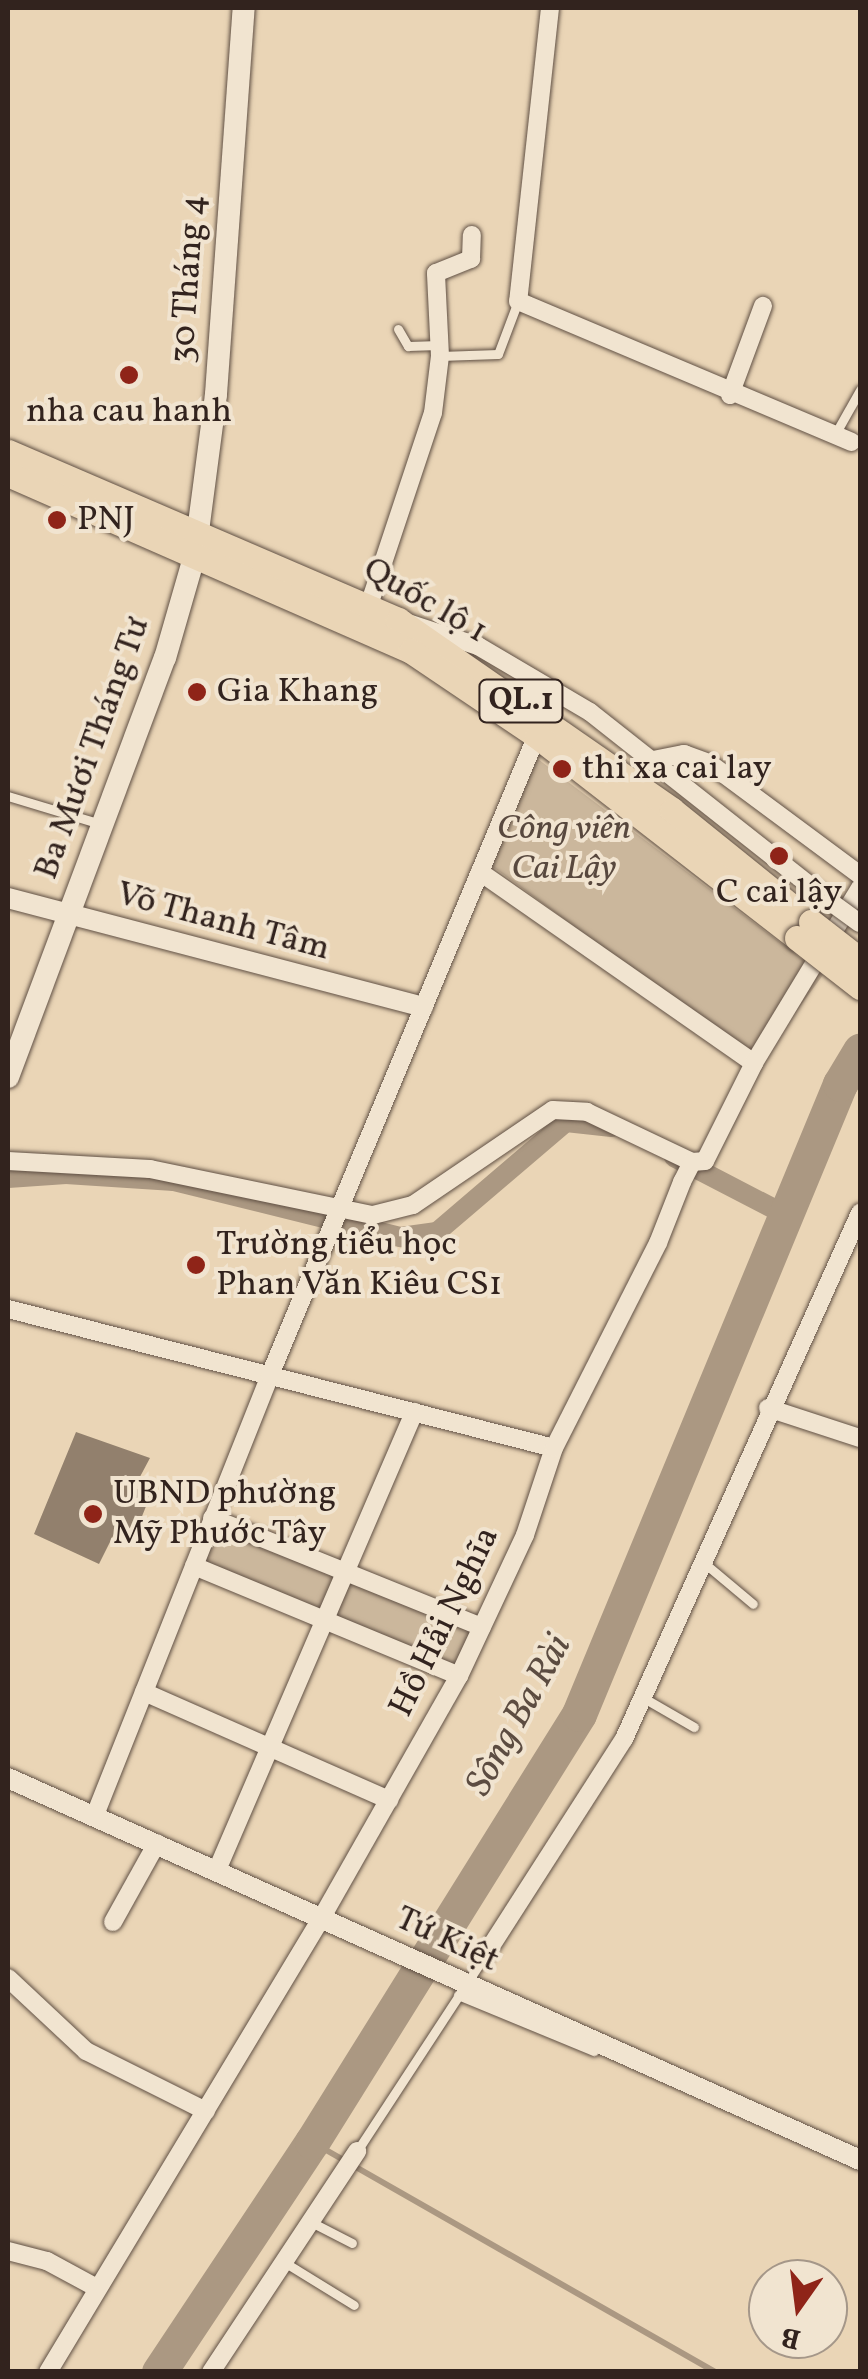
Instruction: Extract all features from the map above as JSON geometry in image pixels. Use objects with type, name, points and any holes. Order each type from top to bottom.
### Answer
[{"type":"main road","name":"30 Tháng 4","points":[[197,543],[244,8]]},
{"type":"main road","name":"Quốc lộ 1","points":[[8,452],[411,651],[541,727]]},
{"type":"main road","name":"Quốc lộ 1","points":[[8,474],[369,605],[398,620],[804,930]]},
{"type":"main road","name":"Ba Mươi Tháng Tư","points":[[8,1077],[165,658],[197,543]]},
{"type":"main road","name":"QL.1","points":[[804,930],[860,960]]},
{"type":"main road","name":"QL.1","points":[[804,930],[860,988]]},
{"type":"street","points":[[550,8],[518,301],[584,324],[730,395],[843,439]]},
{"type":"street","points":[[369,605],[419,472],[440,351],[436,273],[471,259],[472,234]]},
{"type":"street","points":[[730,395],[764,306]]},
{"type":"street","points":[[398,620],[453,635],[510,662],[653,760],[860,923]]},
{"type":"street","points":[[95,1815],[270,1375],[541,727]]},
{"type":"street","points":[[653,760],[684,754],[708,763],[860,875]]},
{"type":"street","points":[[480,872],[754,1063]]},
{"type":"street","name":"Hồ Hải Nghĩa","points":[[48,2372],[322,1917],[458,1676],[526,1535],[554,1448],[658,1243],[692,1162],[705,1161],[754,1063],[860,888]]},
{"type":"street","name":"Võ Thanh Tâm","points":[[8,898],[423,1007]]},
{"type":"street","points":[[8,1161],[150,1169],[372,1215],[413,1205],[553,1110],[587,1112],[692,1162]]},
{"type":"street","points":[[484,1957],[609,1766],[768,1408],[860,1213]]},
{"type":"street","points":[[8,1309],[554,1448]]},
{"type":"street","points":[[768,1408],[860,1438]]},
{"type":"street","points":[[217,1870],[272,1751],[414,1412]]},
{"type":"street","points":[[212,1518],[482,1626]]},
{"type":"street","points":[[194,1566],[458,1676]]},
{"type":"street","points":[[144,1692],[389,1800]]},
{"type":"street","name":"Tứ Kiệt","points":[[8,1778],[322,1917],[460,1987],[671,2074],[860,2160]]},
{"type":"street","points":[[113,1922],[157,1843]]},
{"type":"street","points":[[8,1978],[86,2051],[206,2111]]},
{"type":"street","points":[[211,2372],[281,2260],[358,2151]]},
{"type":"street","points":[[8,2251],[46,2261],[97,2288]]},
{"type":"lane","points":[[398,329],[408,346],[498,354],[518,301]]},
{"type":"lane","points":[[843,439],[860,390]]},
{"type":"lane","points":[[8,796],[103,824]]},
{"type":"lane","points":[[701,1560],[753,1604]]},
{"type":"lane","points":[[642,1697],[694,1727]]},
{"type":"lane","points":[[358,2151],[460,1987],[484,1957]]},
{"type":"lane","points":[[309,2221],[352,2243]]},
{"type":"lane","points":[[281,2260],[354,2306]]},
{"type":"green space","name":"Công viên Cai Lậy","points":[[530,753],[823,975],[759,1062],[485,861]]},
{"type":"green space","points":[[212,1518],[482,1627],[459,1676],[194,1566]]},
{"type":"building","name":"UBND phường Mỹ Phước Tây","points":[[76,1432],[150,1458],[134,1488],[151,1494],[132,1541],[114,1534],[99,1564],[34,1534]]},
{"type":"waterway","name":"Sông Ba Rài","points":[[159,2372],[312,2142],[579,1714],[840,1084],[860,1051]]},
{"type":"waterway","points":[[8,1178],[66,1174],[174,1181],[401,1237],[437,1232],[566,1122],[612,1127]]},
{"type":"waterway","points":[[674,1157],[788,1216]]},
{"type":"waterway","points":[[312,2142],[715,2372]]},
{"type":"place","name":"nha cau hanh","points":[[129,375]]},
{"type":"place","name":"PNJ","points":[[57,520]]},
{"type":"place","name":"Gia Khang","points":[[197,692]]},
{"type":"place","name":"thi xa cai lay","points":[[562,769]]},
{"type":"place","name":"C cai lậy","points":[[779,856]]},
{"type":"place","name":"Trường tiểu học Phan Văn Kiêu CS1","points":[[196,1265]]},
{"type":"place","name":"UBND phường Mỹ Phước Tây","points":[[93,1514]]}]
